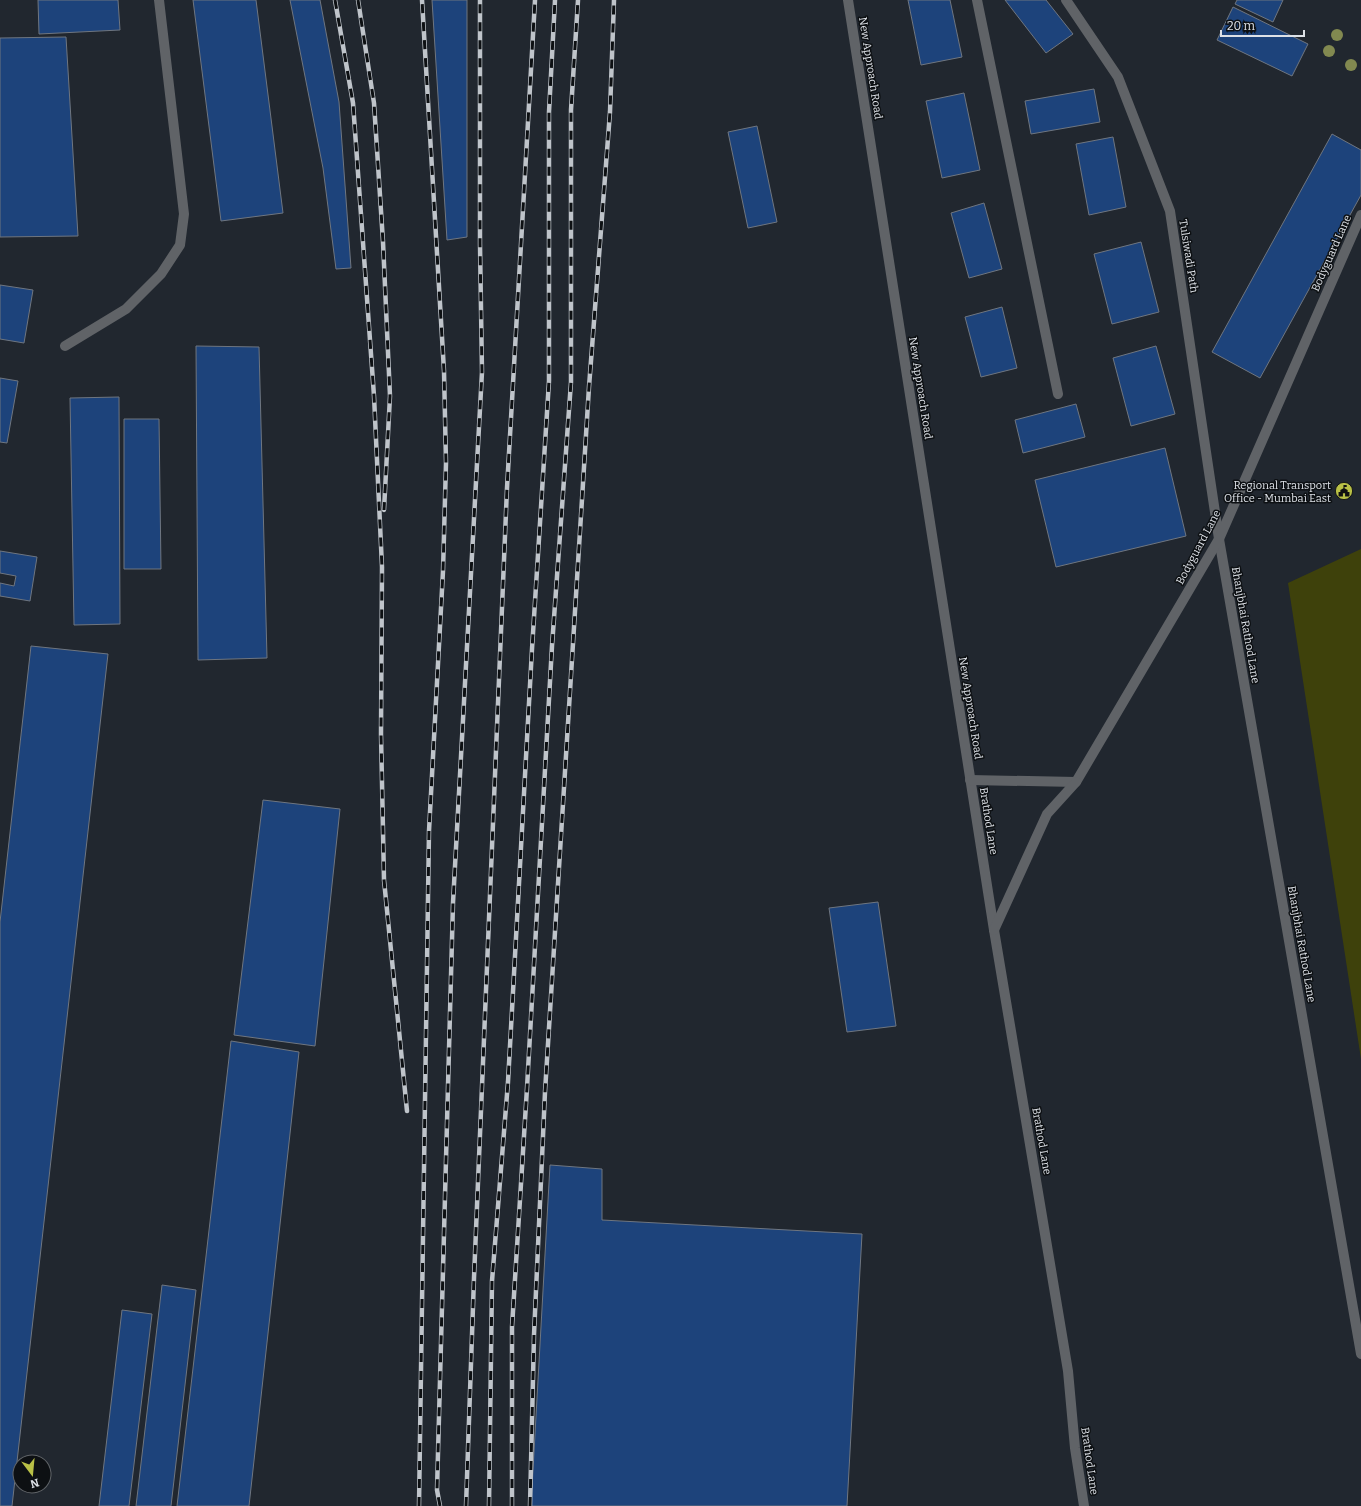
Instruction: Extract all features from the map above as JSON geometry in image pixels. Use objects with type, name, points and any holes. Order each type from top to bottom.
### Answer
[{"type":"street","points":[[66,346],[126,309],[161,274],[180,245],[184,214],[159,0]]},
{"type":"street","name":"New Approach Road","points":[[848,0],[970,780]]},
{"type":"street","points":[[977,0],[1058,394]]},
{"type":"street","name":"Tulsiwadi Path","points":[[1066,0],[1118,77],[1170,211],[1219,539]]},
{"type":"street","name":"Bodyguard Lane","points":[[994,930],[1047,814],[1076,782],[1219,539],[1361,215]]},
{"type":"street","name":"Bhanjbhai Rathod Lane","points":[[1219,539],[1361,1354]]},
{"type":"street","points":[[970,780],[1076,782]]},
{"type":"street","name":"Brathod Lane","points":[[970,780],[1068,1371],[1084,1506]]},
{"type":"shaded area","points":[[1361,549],[1361,1059],[1288,583]]},
{"type":"building","points":[[38,0],[118,0],[120,30],[39,34]]},
{"type":"building","points":[[193,0],[256,0],[283,213],[221,221]]},
{"type":"building","points":[[290,0],[320,0],[339,102],[351,268],[336,269],[323,168]]},
{"type":"building","points":[[432,0],[467,0],[467,237],[447,240]]},
{"type":"building","points":[[908,0],[950,0],[962,57],[921,65]]},
{"type":"building","points":[[1005,0],[1046,0],[1073,34],[1046,53]]},
{"type":"building","points":[[1237,0],[1283,0],[1273,22],[1235,4]]},
{"type":"building","points":[[1233,7],[1308,44],[1292,76],[1217,40]]},
{"type":"building","points":[[66,37],[78,236],[0,237],[0,38]]},
{"type":"building","points":[[1094,89],[1100,122],[1031,134],[1025,101]]},
{"type":"building","points":[[964,93],[980,170],[942,178],[926,101]]},
{"type":"building","points":[[757,126],[777,222],[748,228],[728,132]]},
{"type":"building","points":[[1332,134],[1361,150],[1361,195],[1260,378],[1212,352]]},
{"type":"building","points":[[1113,137],[1126,207],[1089,215],[1076,144]]},
{"type":"building","points":[[984,203],[1002,269],[969,278],[951,213]]},
{"type":"building","points":[[1141,242],[1159,312],[1112,324],[1094,254]]},
{"type":"building","points":[[0,285],[33,290],[24,343],[0,339]]},
{"type":"building","points":[[1002,307],[1017,368],[981,377],[965,317]]},
{"type":"building","points":[[196,346],[259,347],[267,658],[198,660]]},
{"type":"building","points":[[1156,346],[1175,414],[1131,426],[1113,358]]},
{"type":"building","points":[[0,378],[18,381],[7,443],[0,442]]},
{"type":"building","points":[[119,397],[120,624],[74,625],[70,398]]},
{"type":"building","points":[[1076,404],[1085,437],[1023,453],[1015,420]]},
{"type":"building","points":[[124,419],[159,419],[161,569],[124,569]]},
{"type":"building","points":[[1165,448],[1186,536],[1056,567],[1035,480]]},
{"type":"building","points":[[0,551],[37,557],[30,601],[0,596],[0,583],[14,586],[16,576],[0,573]]},
{"type":"building","points":[[31,646],[108,654],[18,1454],[12,1454],[12,1494],[13,1494],[12,1506],[0,1506],[0,922]]},
{"type":"building","points":[[263,800],[340,809],[315,1046],[234,1035]]},
{"type":"building","points":[[878,902],[896,1026],[847,1032],[829,908]]},
{"type":"building","points":[[231,1041],[299,1052],[249,1506],[177,1506]]},
{"type":"building","points":[[550,1165],[602,1169],[602,1220],[862,1234],[847,1506],[531,1506]]},
{"type":"building","points":[[162,1285],[196,1290],[171,1506],[136,1506]]},
{"type":"building","points":[[122,1310],[152,1314],[129,1506],[99,1506]]},
{"type":"railway","points":[[335,0],[353,103],[374,396],[382,567],[381,734],[384,880],[407,1111]]},
{"type":"railway","points":[[358,0],[374,103],[383,242],[390,396],[384,510]]},
{"type":"railway","points":[[419,1506],[429,831],[443,571],[446,463],[444,371],[422,0]]},
{"type":"railway","points":[[440,1506],[437,1490],[453,903],[482,372],[480,244],[480,0]]},
{"type":"railway","points":[[466,1506],[507,488],[535,0]]},
{"type":"railway","points":[[489,1506],[492,1281],[508,1082],[532,649],[549,381],[549,112],[555,0]]},
{"type":"railway","points":[[512,1506],[512,1327],[552,646],[571,382],[571,110],[578,0]]},
{"type":"railway","points":[[530,1506],[534,1335],[545,1092],[589,387],[610,112],[614,0]]},
{"type":"place","name":"Regional Transport Office - Mumbai East","points":[[1344,491]]}]
